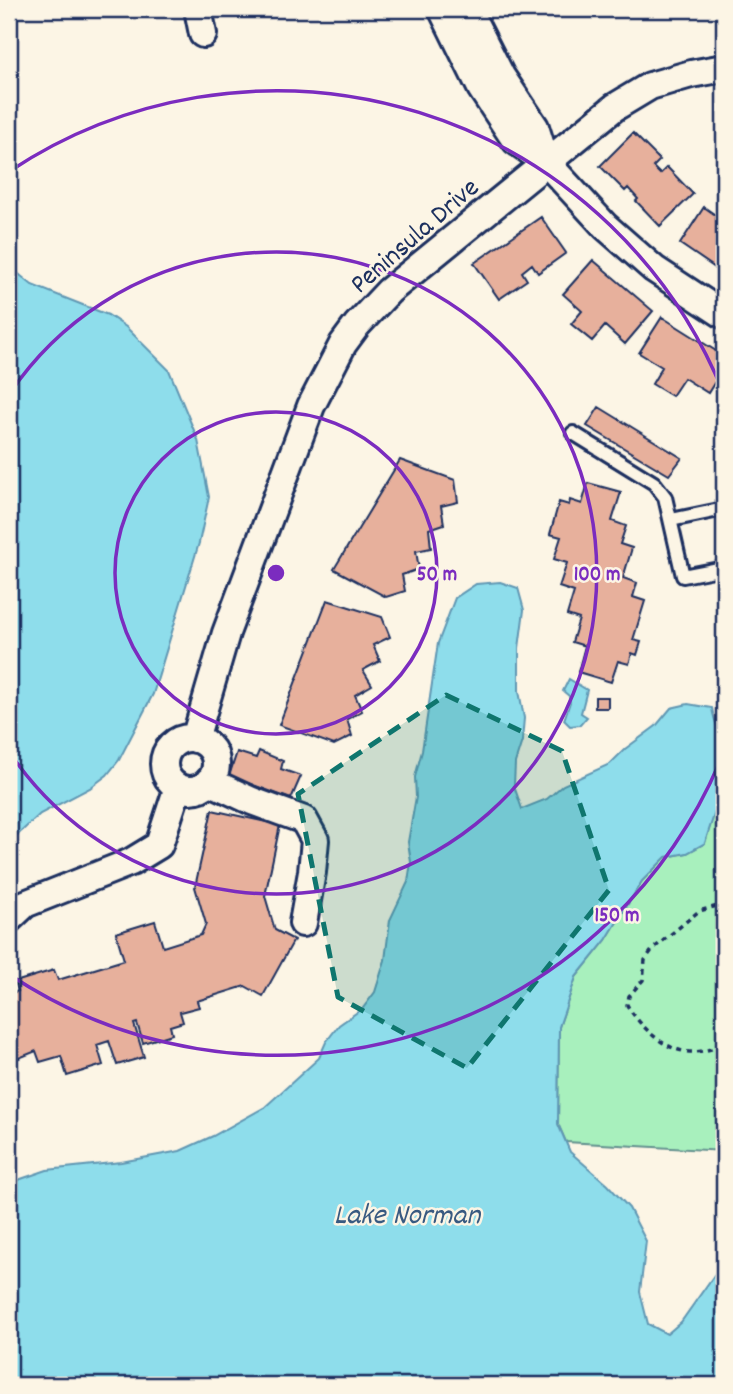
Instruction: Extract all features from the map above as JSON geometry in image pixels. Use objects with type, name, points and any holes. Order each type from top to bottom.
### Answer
[{"type":"street","points":[[442,9],[465,58],[516,141],[546,162],[605,226],[654,268],[724,315]]},
{"type":"street","points":[[467,9],[501,76],[535,127],[546,162]]},
{"type":"street","name":"Peninsula Drive","points":[[195,739],[226,633],[311,406],[343,344],[357,325],[389,291],[615,107],[650,86],[724,68]]},
{"type":"street","points":[[187,738],[208,746],[213,752],[215,767],[209,781],[194,790],[178,788],[166,776],[164,760],[172,745],[187,738]]},
{"type":"street","points":[[209,781],[252,802],[304,820],[315,840],[303,923]]},
{"type":"street","points":[[9,919],[24,904],[131,862],[159,845],[178,788]]},
{"type":"lane","points":[[573,433],[654,483],[665,497],[683,576],[724,568]]},
{"type":"lane","points":[[671,520],[724,509]]},
{"type":"path","points":[[724,901],[721,905],[699,911],[653,949],[645,960],[643,980],[629,996],[627,1005],[637,1021],[674,1049],[692,1052],[724,1046]]},
{"type":"highlighted area","points":[[446,695],[562,751],[609,890],[467,1068],[338,997],[298,794]]},
{"type":"green space","points":[[724,778],[724,1151],[566,1142],[558,1124],[559,1027],[576,977],[606,940],[642,881],[666,857],[687,853],[705,843]]},
{"type":"water","points":[[9,266],[32,285],[108,315],[126,327],[169,370],[198,440],[209,497],[199,543],[153,694],[119,760],[107,775],[90,788],[40,814],[9,843]]},
{"type":"water","name":"Lake Norman","points":[[500,582],[518,588],[524,610],[519,648],[519,691],[524,718],[522,741],[515,763],[514,786],[522,809],[547,799],[563,785],[610,764],[656,726],[671,708],[688,704],[712,708],[724,745],[724,782],[705,843],[687,853],[666,857],[642,881],[606,940],[576,977],[559,1027],[558,1124],[570,1152],[608,1185],[629,1208],[646,1241],[640,1292],[648,1324],[667,1334],[681,1322],[724,1261],[724,1385],[9,1385],[9,1186],[47,1170],[121,1162],[180,1151],[213,1136],[265,1107],[319,1058],[326,1042],[339,1025],[363,1008],[375,992],[385,960],[390,920],[408,882],[411,862],[408,842],[416,797],[415,777],[422,751],[438,643],[455,598],[476,584]]},
{"type":"water","points":[[569,679],[587,690],[581,713],[587,717],[580,725],[570,726],[564,720],[570,702],[569,696],[563,691]]},
{"type":"building","points":[[633,133],[660,160],[653,167],[660,174],[667,167],[693,194],[660,226],[636,201],[638,199],[628,188],[625,191],[600,166]]},
{"type":"building","points":[[704,207],[724,221],[724,274],[680,244]]},
{"type":"building","points":[[541,217],[566,253],[538,273],[532,264],[522,272],[527,280],[499,299],[474,263]]},
{"type":"building","points":[[593,260],[653,311],[625,344],[605,326],[592,341],[571,324],[582,311],[563,294]]},
{"type":"building","points":[[662,317],[724,356],[724,367],[708,393],[684,378],[672,396],[652,384],[662,367],[639,353]]},
{"type":"building","points":[[599,407],[682,458],[669,475],[587,426]]},
{"type":"building","points":[[400,460],[455,480],[458,502],[441,506],[444,524],[429,529],[431,548],[416,551],[419,569],[402,575],[405,591],[386,597],[334,569]]},
{"type":"building","points":[[588,483],[621,492],[612,521],[626,526],[620,544],[632,548],[623,578],[637,583],[633,597],[645,601],[633,640],[641,642],[637,655],[632,653],[629,664],[618,661],[611,682],[578,672],[585,646],[572,642],[579,619],[567,615],[574,592],[559,587],[567,563],[554,559],[561,537],[550,534],[559,502],[569,505],[570,500],[582,504]]},
{"type":"building","points":[[327,600],[382,617],[390,637],[373,645],[380,661],[363,670],[372,685],[355,695],[362,711],[347,719],[352,736],[334,745],[279,725]]},
{"type":"building","points":[[595,697],[608,697],[608,708],[595,708]]},
{"type":"building","points":[[259,751],[283,761],[281,769],[301,776],[291,799],[229,776],[237,752],[256,758]]},
{"type":"building","points":[[212,810],[280,825],[265,896],[275,930],[294,940],[263,996],[245,986],[197,1001],[199,1007],[180,1012],[183,1022],[170,1026],[172,1034],[143,1043],[137,1023],[134,1024],[144,1057],[117,1065],[109,1041],[97,1045],[103,1065],[67,1076],[61,1056],[40,1062],[36,1051],[9,1062],[9,994],[18,991],[15,982],[54,970],[58,980],[124,960],[116,933],[155,921],[163,947],[201,935],[206,924],[195,887]]}]
